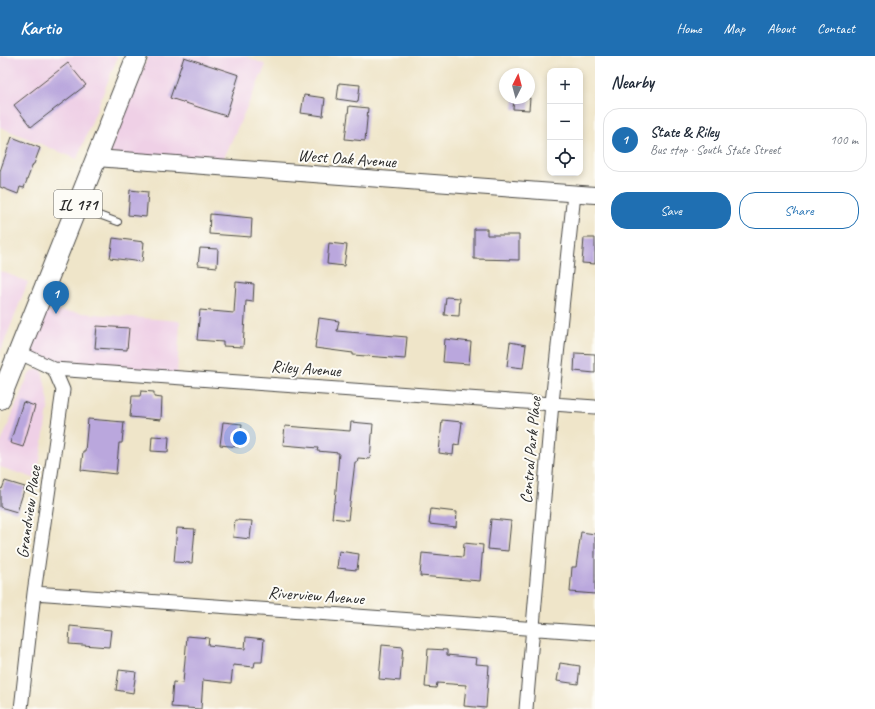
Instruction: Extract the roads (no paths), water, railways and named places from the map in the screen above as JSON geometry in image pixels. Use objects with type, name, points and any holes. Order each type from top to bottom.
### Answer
[{"type":"main road","name":"IL 171","points":[[0,399],[137,56]]},
{"type":"street","name":"West Oak Avenue","points":[[96,158],[595,195]]},
{"type":"street","name":"Central Park Place","points":[[526,709],[552,403],[574,194]]},
{"type":"street","name":"Riley Avenue","points":[[18,352],[54,369],[595,407]]},
{"type":"street","name":"Grandview Place","points":[[21,709],[34,593],[63,390],[54,369]]},
{"type":"street","name":"Riverview Avenue","points":[[34,593],[595,633]]},
{"type":"lane","points":[[77,207],[118,222]]},
{"type":"place","name":"State & Riley","points":[[56,314]]}]
